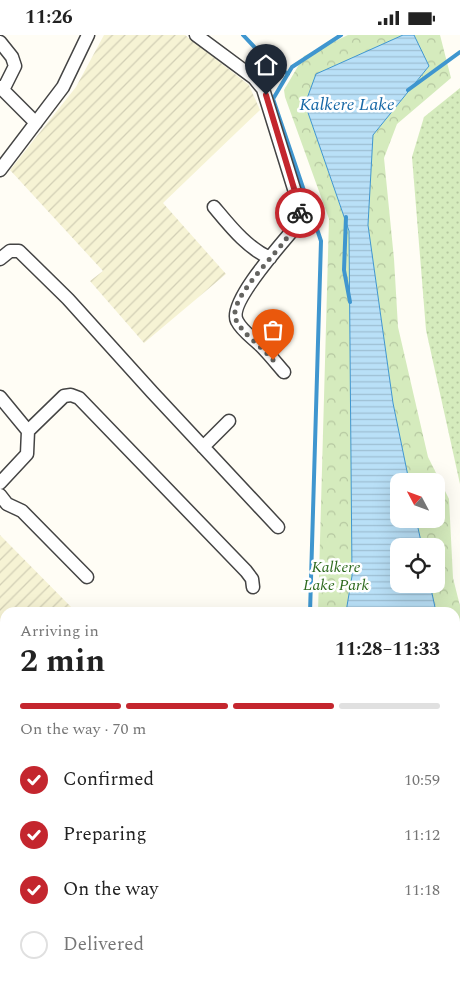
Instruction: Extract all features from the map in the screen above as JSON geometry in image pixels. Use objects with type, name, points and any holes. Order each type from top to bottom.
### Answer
[{"type":"street","points":[[0,169],[63,87],[88,35]]},
{"type":"street","points":[[196,35],[254,78],[266,95],[299,205],[300,215],[297,225],[251,281],[235,310],[235,319],[242,329],[262,347],[284,373]]},
{"type":"street","points":[[0,42],[12,57],[15,66],[2,89],[36,123]]},
{"type":"street","points":[[214,207],[256,252],[270,258]]},
{"type":"street","points":[[0,259],[10,251],[19,251],[68,299],[278,527]]},
{"type":"street","points":[[28,431],[64,396],[72,395],[79,398],[246,571],[252,579],[253,587]]},
{"type":"street","points":[[0,397],[28,431],[27,454],[0,483]]},
{"type":"street","points":[[204,447],[229,421]]},
{"type":"street","points":[[0,495],[7,504],[22,511],[87,577]]},
{"type":"shaded area","points":[[104,35],[185,35],[249,85],[260,110],[163,203],[226,274],[144,343],[90,281],[103,271],[10,170],[76,87]]},
{"type":"shaded area","points":[[0,535],[71,607],[0,607]]},
{"type":"green space","name":"Kalkere Lake Park","points":[[348,35],[403,35],[317,74],[305,104],[349,231],[352,576],[347,607],[318,607],[329,219],[284,90],[304,56]]},
{"type":"green space","points":[[414,35],[440,35],[451,78],[397,124],[384,158],[394,259],[398,327],[428,457],[436,473],[407,473],[393,403],[368,225],[373,135],[429,66]]},
{"type":"green space","points":[[460,88],[460,484],[426,330],[412,157],[424,117]]},
{"type":"green space","points":[[445,491],[449,499],[453,578],[460,607],[435,607],[432,593],[445,593],[445,538],[420,538],[418,528],[445,528]]},
{"type":"water","name":"Kalkere Lake","points":[[403,35],[414,35],[429,66],[373,135],[368,225],[393,403],[407,473],[390,473],[390,528],[418,528],[420,538],[390,538],[390,593],[432,593],[435,607],[347,607],[352,576],[349,231],[305,104],[316,74]]},
{"type":"waterway","points":[[243,35],[260,53],[288,74]]},
{"type":"waterway","points":[[310,607],[321,241],[273,99],[292,67],[341,35]]},
{"type":"waterway","points":[[408,90],[460,52]]},
{"type":"waterway","points":[[346,217],[344,270],[350,302]]},
{"type":"way so far","points":[[273,360],[242,329],[235,319],[235,310],[251,281],[297,225],[300,213]]},
{"type":"route","points":[[266,95],[300,213]]}]
